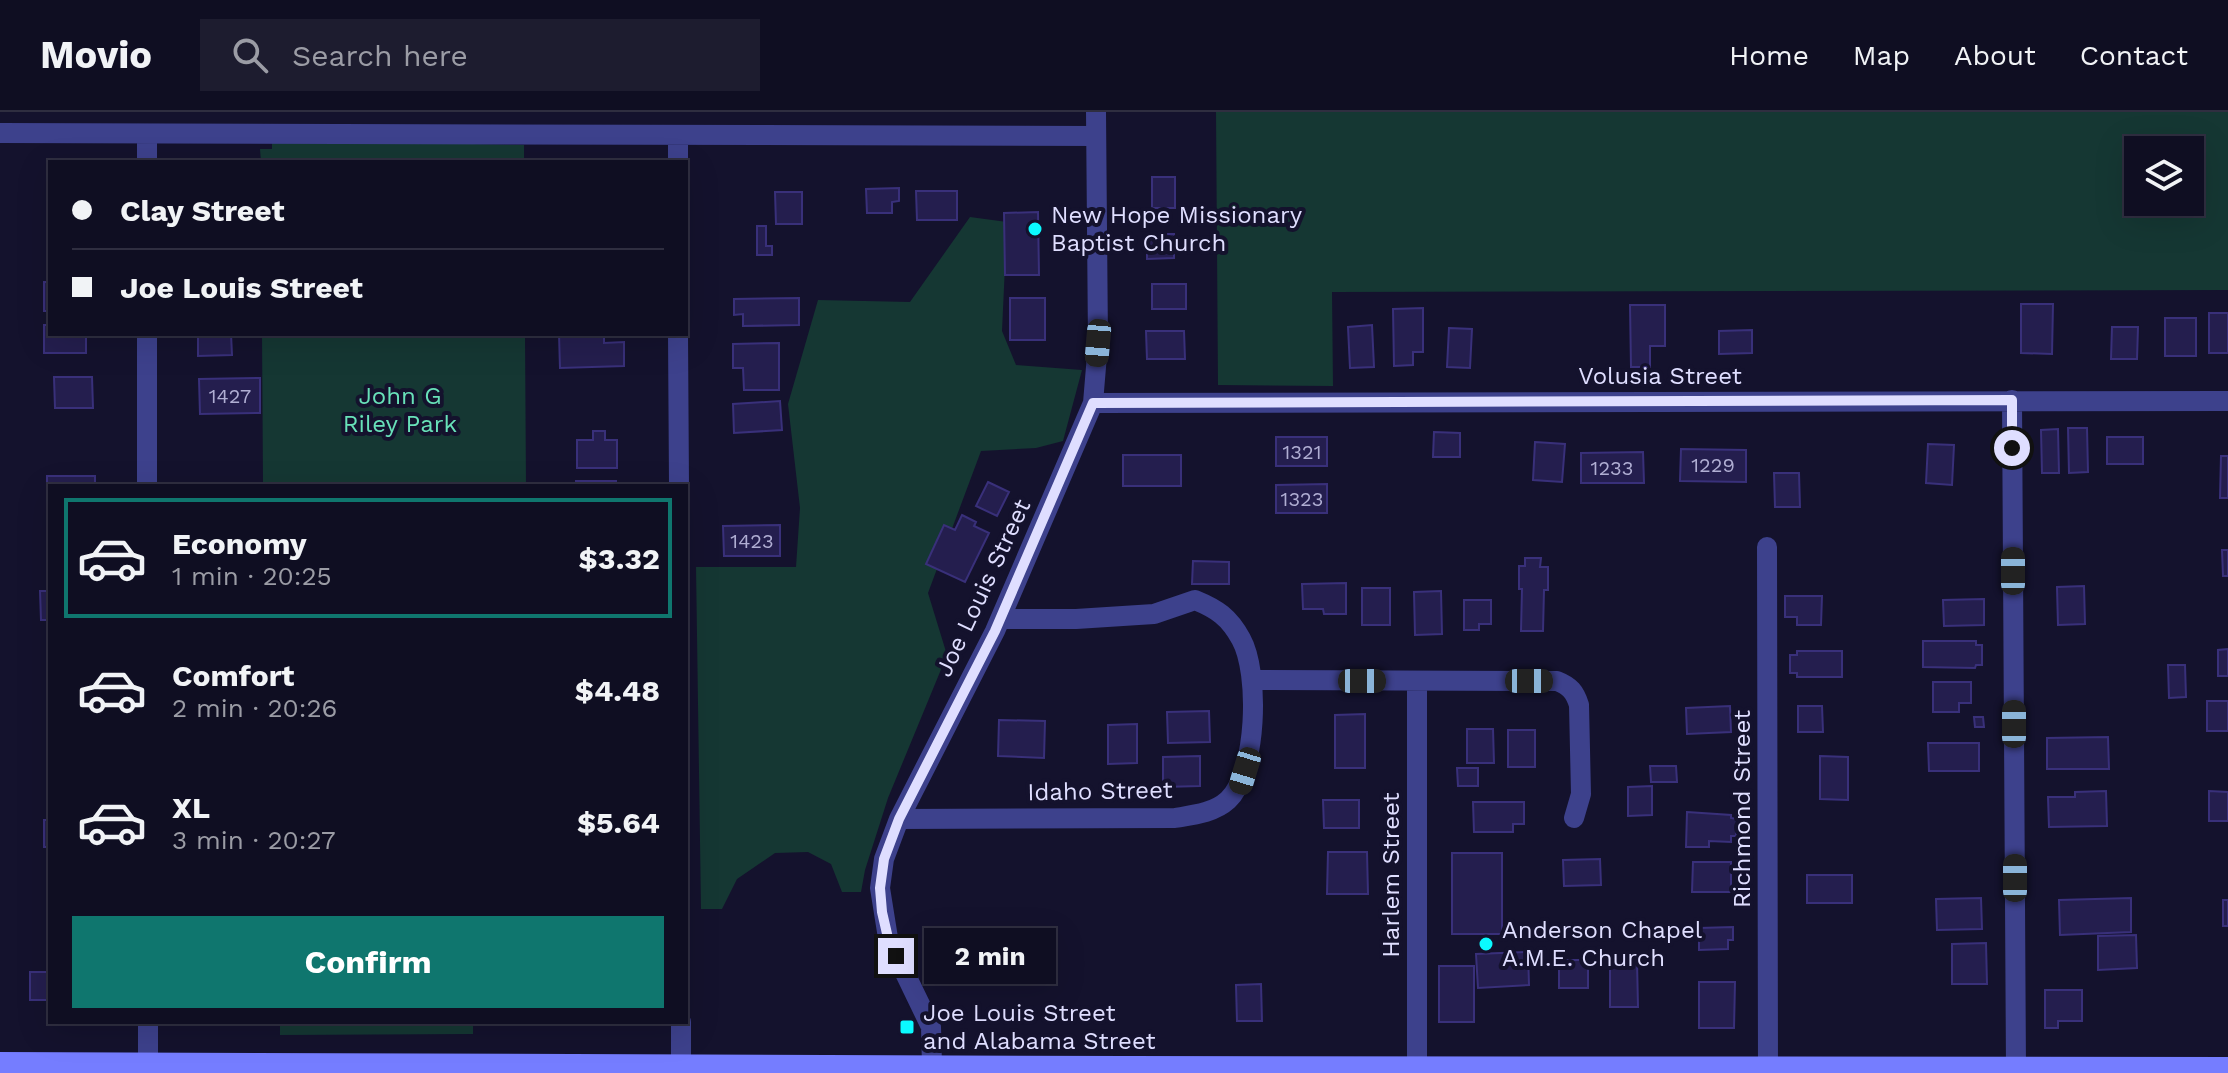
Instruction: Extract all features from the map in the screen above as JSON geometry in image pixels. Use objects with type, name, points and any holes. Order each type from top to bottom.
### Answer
[{"type":"street","name":"Joe Louis Street","points":[[932,1065],[931,1027],[888,938],[880,888],[884,859],[899,819],[1001,619],[1093,403],[1098,343],[1096,112]]},
{"type":"street","points":[[0,133],[1096,136]]},
{"type":"street","points":[[147,134],[147,160]]},
{"type":"street","points":[[678,135],[678,160]]},
{"type":"street","points":[[147,336],[147,484]]},
{"type":"street","points":[[678,336],[679,484]]},
{"type":"street","points":[[2012,400],[2016,1070]]},
{"type":"street","name":"Volusia Street","points":[[1093,403],[2228,401]]},
{"type":"street","name":"Richmond Street","points":[[1767,547],[1768,1070]]},
{"type":"street","name":"Idaho Street","points":[[899,819],[1175,818],[1222,805],[1240,787],[1250,755],[1252,680],[1242,640],[1218,609],[1195,600],[1154,614],[1076,619],[1001,619]]},
{"type":"street","points":[[1252,680],[1557,681],[1567,685],[1579,705],[1581,794],[1574,818]]},
{"type":"street","name":"Harlem Street","points":[[1417,681],[1417,1068]]},
{"type":"street","points":[[148,1024],[148,1064]]},
{"type":"street","points":[[681,1024],[681,1068]]},
{"type":"street","points":[[0,1064],[400,1068],[932,1065],[959,1069],[1417,1068],[1520,1072],[2228,1069]]},
{"type":"green space","points":[[1216,112],[2228,112],[2228,290],[1332,292],[1333,386],[1218,385]]},
{"type":"green space","points":[[272,140],[524,145],[524,160],[261,160],[260,149],[272,149]]},
{"type":"green space","points":[[970,217],[1007,222],[1002,331],[1016,365],[1082,370],[1063,441],[1036,448],[981,451],[928,593],[947,655],[888,798],[861,892],[842,892],[831,864],[808,852],[775,853],[737,879],[722,909],[701,909],[696,567],[796,567],[800,508],[788,404],[818,300],[910,302]]},
{"type":"green space","name":"John G Riley Park","points":[[262,336],[525,336],[526,484],[263,484]]},
{"type":"green space","points":[[280,1024],[473,1024],[473,1034],[280,1035]]},
{"type":"building","points":[[1152,177],[1175,177],[1175,208],[1152,208]]},
{"type":"building","points":[[899,188],[899,201],[892,202],[892,213],[867,213],[866,189]]},
{"type":"building","points":[[916,191],[957,191],[957,220],[917,220]]},
{"type":"building","points":[[775,192],[802,192],[802,224],[776,224]]},
{"type":"building","points":[[1038,212],[1039,275],[1005,275],[1004,213]]},
{"type":"building","points":[[757,226],[766,226],[766,246],[772,246],[772,255],[757,255]]},
{"type":"building","points":[[1147,234],[1174,234],[1174,258],[1147,259]]},
{"type":"building","points":[[44,282],[48,282],[48,311],[44,311]]},
{"type":"building","points":[[1152,284],[1186,284],[1186,309],[1152,309]]},
{"type":"building","points":[[799,298],[799,325],[743,326],[743,314],[734,315],[734,299]]},
{"type":"building","points":[[1010,298],[1045,298],[1045,340],[1010,340]]},
{"type":"building","points":[[2021,304],[2053,304],[2052,354],[2021,353]]},
{"type":"building","points":[[1630,305],[1665,305],[1665,346],[1650,346],[1650,367],[1631,367]]},
{"type":"building","points":[[1423,308],[1423,352],[1413,352],[1413,365],[1394,366],[1393,309]]},
{"type":"building","points":[[2209,313],[2228,313],[2228,353],[2209,353]]},
{"type":"building","points":[[2165,318],[2196,318],[2196,356],[2165,356]]},
{"type":"building","points":[[44,325],[48,325],[48,336],[86,336],[86,353],[44,353]]},
{"type":"building","points":[[1372,325],[1374,367],[1350,368],[1348,327]]},
{"type":"building","points":[[2112,327],[2138,327],[2137,359],[2111,359]]},
{"type":"building","points":[[1449,328],[1472,329],[1470,368],[1447,367]]},
{"type":"building","points":[[1752,330],[1752,353],[1719,354],[1719,331]]},
{"type":"building","points":[[1146,331],[1184,331],[1185,359],[1147,359]]},
{"type":"building","points":[[198,336],[231,336],[232,355],[198,356]]},
{"type":"building","points":[[559,336],[604,336],[604,343],[624,342],[624,366],[560,368]]},
{"type":"building","points":[[779,343],[779,390],[744,390],[743,368],[733,368],[733,344]]},
{"type":"building","points":[[54,377],[92,377],[93,408],[55,408]]},
{"type":"building","points":[[260,378],[260,413],[200,414],[199,379]]},
{"type":"building","points":[[780,401],[782,430],[734,433],[733,404]]},
{"type":"building","points":[[2068,428],[2087,428],[2088,472],[2069,473]]},
{"type":"building","points":[[2058,429],[2059,473],[2042,473],[2041,430]]},
{"type":"building","points":[[593,431],[605,431],[605,440],[617,440],[617,468],[577,468],[577,440],[593,440]]},
{"type":"building","points":[[1434,432],[1460,433],[1460,457],[1433,457]]},
{"type":"building","points":[[1276,437],[1327,437],[1327,466],[1276,466]]},
{"type":"building","points":[[2107,437],[2143,437],[2143,464],[2107,464]]},
{"type":"building","points":[[1535,442],[1565,444],[1562,482],[1533,480]]},
{"type":"building","points":[[1928,444],[1954,445],[1952,485],[1926,483]]},
{"type":"building","points":[[1681,449],[1746,450],[1746,482],[1680,481]]},
{"type":"building","points":[[1643,452],[1644,483],[1581,483],[1581,453]]},
{"type":"building","points":[[1123,455],[1181,455],[1181,486],[1123,486]]},
{"type":"building","points":[[2221,456],[2228,456],[2228,498],[2220,498]]},
{"type":"building","points":[[1774,473],[1799,473],[1800,507],[1775,507]]},
{"type":"building","points":[[47,476],[95,476],[95,484],[48,484],[47,508]]},
{"type":"building","points":[[576,481],[616,481],[616,484],[576,484]]},
{"type":"building","points":[[988,482],[1009,492],[997,516],[976,506]]},
{"type":"building","points":[[1327,484],[1327,513],[1276,513],[1276,485]]},
{"type":"building","points":[[962,515],[976,522],[974,526],[989,533],[965,582],[926,564],[944,525],[955,530]]},
{"type":"building","points":[[780,525],[780,556],[724,556],[723,526]]},
{"type":"building","points":[[2222,550],[2228,550],[2228,576],[2223,576]]},
{"type":"building","points":[[1525,558],[1541,558],[1540,567],[1548,567],[1543,631],[1521,631],[1519,566],[1525,566]]},
{"type":"building","points":[[1193,561],[1229,562],[1229,584],[1192,584]]},
{"type":"building","points":[[1346,583],[1346,614],[1324,614],[1323,609],[1303,609],[1302,584]]},
{"type":"building","points":[[2084,586],[2085,624],[2058,625],[2057,587]]},
{"type":"building","points":[[1362,588],[1390,588],[1390,625],[1362,625]]},
{"type":"building","points":[[40,591],[48,591],[48,620],[41,620]]},
{"type":"building","points":[[1441,591],[1442,634],[1415,635],[1414,592]]},
{"type":"building","points":[[1785,596],[1822,596],[1821,625],[1797,625],[1797,617],[1785,617]]},
{"type":"building","points":[[1984,599],[1984,625],[1944,626],[1943,600]]},
{"type":"building","points":[[1464,600],[1491,600],[1491,624],[1479,624],[1479,630],[1464,630]]},
{"type":"building","points":[[1923,641],[1976,641],[1976,645],[1982,645],[1982,665],[1975,668],[1923,667]]},
{"type":"building","points":[[2228,649],[2228,676],[2218,676],[2218,650]]},
{"type":"building","points":[[1797,651],[1842,651],[1842,677],[1797,677],[1797,673],[1790,673],[1790,655],[1797,655]]},
{"type":"building","points":[[2168,665],[2185,665],[2186,697],[2169,698]]},
{"type":"building","points":[[1933,682],[1971,682],[1971,703],[1959,703],[1959,712],[1933,712]]},
{"type":"building","points":[[2207,701],[2228,701],[2228,731],[2207,731]]},
{"type":"building","points":[[1730,706],[1731,732],[1687,734],[1686,708]]},
{"type":"building","points":[[1798,706],[1822,706],[1823,732],[1798,732]]},
{"type":"building","points":[[1209,711],[1210,742],[1168,743],[1167,712]]},
{"type":"building","points":[[1365,714],[1365,768],[1335,768],[1335,715]]},
{"type":"building","points":[[1974,717],[1983,717],[1984,727],[1975,727]]},
{"type":"building","points":[[999,720],[1045,721],[1044,758],[998,756]]},
{"type":"building","points":[[1137,724],[1137,763],[1108,764],[1108,725]]},
{"type":"building","points":[[1467,729],[1493,729],[1494,763],[1467,763]]},
{"type":"building","points":[[1508,730],[1535,730],[1535,767],[1508,767]]},
{"type":"building","points":[[2108,737],[2109,769],[2047,769],[2047,738]]},
{"type":"building","points":[[1928,743],[1979,743],[1979,771],[1929,771]]},
{"type":"building","points":[[1200,756],[1200,786],[1163,787],[1163,757]]},
{"type":"building","points":[[1820,756],[1848,757],[1848,800],[1820,799]]},
{"type":"building","points":[[1650,766],[1676,766],[1677,782],[1651,782]]},
{"type":"building","points":[[1457,768],[1478,768],[1478,786],[1458,786]]},
{"type":"building","points":[[1652,786],[1652,815],[1628,816],[1628,787]]},
{"type":"building","points":[[2106,791],[2107,826],[2049,827],[2048,797],[2075,797],[2075,792]]},
{"type":"building","points":[[2209,791],[2228,792],[2228,821],[2209,821]]},
{"type":"building","points":[[1323,800],[1359,800],[1359,828],[1324,828]]},
{"type":"building","points":[[1473,802],[1524,802],[1524,824],[1513,824],[1513,832],[1474,832]]},
{"type":"building","points":[[1687,812],[1731,815],[1731,818],[1737,819],[1736,836],[1731,836],[1731,842],[1709,841],[1709,847],[1686,847]]},
{"type":"building","points":[[44,820],[48,820],[48,847],[44,847]]},
{"type":"building","points":[[1328,852],[1367,852],[1368,894],[1327,894]]},
{"type":"building","points":[[1452,853],[1502,853],[1502,934],[1452,934]]},
{"type":"building","points":[[1600,859],[1601,885],[1564,886],[1563,860]]},
{"type":"building","points":[[1693,862],[1731,862],[1731,892],[1692,892]]},
{"type":"building","points":[[1807,875],[1852,875],[1852,903],[1807,903]]},
{"type":"building","points":[[1981,898],[1982,929],[1937,930],[1936,899]]},
{"type":"building","points":[[2131,898],[2131,932],[2060,935],[2059,900]]},
{"type":"building","points":[[2223,900],[2228,900],[2228,926],[2223,926]]},
{"type":"building","points":[[1733,927],[1733,940],[1728,940],[1728,949],[1699,950],[1699,928]]},
{"type":"building","points":[[2136,935],[2137,968],[2098,970],[2098,936]]},
{"type":"building","points":[[1986,943],[1987,984],[1952,984],[1952,944]]},
{"type":"building","points":[[1528,952],[1529,985],[1478,988],[1476,954]]},
{"type":"building","points":[[1559,960],[1588,960],[1588,988],[1559,988]]},
{"type":"building","points":[[1610,961],[1637,961],[1638,1007],[1610,1007]]},
{"type":"building","points":[[1439,966],[1474,966],[1474,1022],[1439,1022]]},
{"type":"building","points":[[30,972],[48,972],[48,1000],[30,1000]]},
{"type":"building","points":[[1699,982],[1735,982],[1734,1028],[1699,1028]]},
{"type":"building","points":[[1261,984],[1262,1021],[1237,1021],[1236,985]]},
{"type":"building","points":[[2045,990],[2082,990],[2082,1021],[2058,1021],[2058,1028],[2045,1028]]},
{"type":"place","name":"New Hope Missionary Baptist Church","points":[[1035,229]]},
{"type":"place","name":"Anderson Chapel A.M.E. Church","points":[[1486,944]]},
{"type":"place","name":"Joe Louis Street and Alabama Street","points":[[907,1027]]},
{"type":"route","points":[[896,956],[882,912],[880,888],[884,859],[899,819],[995,631],[1093,403],[2012,400],[2012,448]]}]
